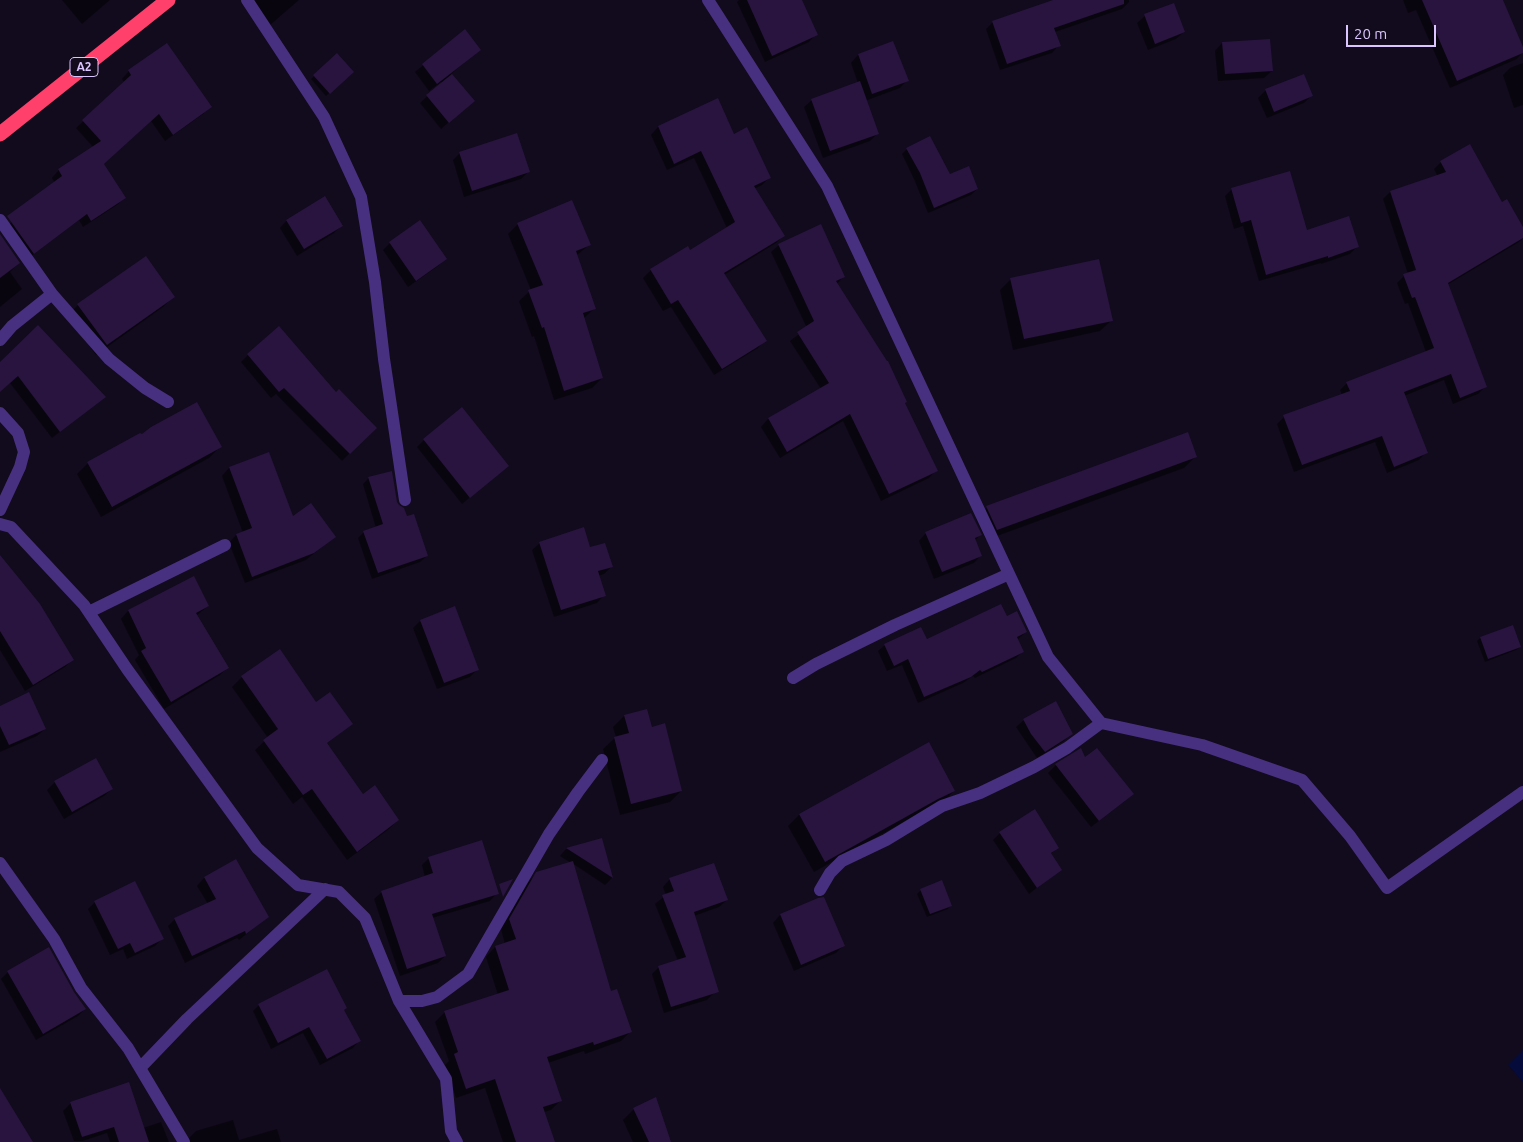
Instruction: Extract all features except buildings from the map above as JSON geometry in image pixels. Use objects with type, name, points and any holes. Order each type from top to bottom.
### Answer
[{"type":"highway","name":"A2","points":[[0,134],[168,0]]},
{"type":"street","points":[[247,0],[324,117],[361,197],[375,282],[384,360],[405,500]]},
{"type":"street","points":[[708,0],[827,186],[1048,657],[1101,723],[1202,745],[1302,780],[1350,836],[1387,888],[1523,792]]},
{"type":"street","points":[[0,220],[52,294],[109,359],[145,388],[168,402]]},
{"type":"street","points":[[0,340],[12,326],[52,294]]},
{"type":"street","points":[[0,413],[18,433],[24,452],[20,467],[0,510]]},
{"type":"street","points":[[0,524],[12,527],[84,605],[127,669],[257,848],[298,885],[339,892],[365,918],[399,1001],[446,1078],[451,1131],[457,1142]]},
{"type":"street","points":[[89,612],[225,545]]},
{"type":"street","points":[[794,678],[816,664],[895,625],[1009,574]]},
{"type":"street","points":[[820,890],[830,873],[842,861],[886,840],[942,806],[980,793],[1034,767],[1067,748],[1101,723]]},
{"type":"street","points":[[399,1001],[422,1001],[437,997],[468,974],[549,834],[602,760]]},
{"type":"street","points":[[0,863],[54,939],[80,988],[128,1048],[184,1142]]},
{"type":"street","points":[[140,1068],[187,1019],[324,889]]},
{"type":"shaded area","points":[[1523,1050],[1523,1082],[1508,1065]]}]
